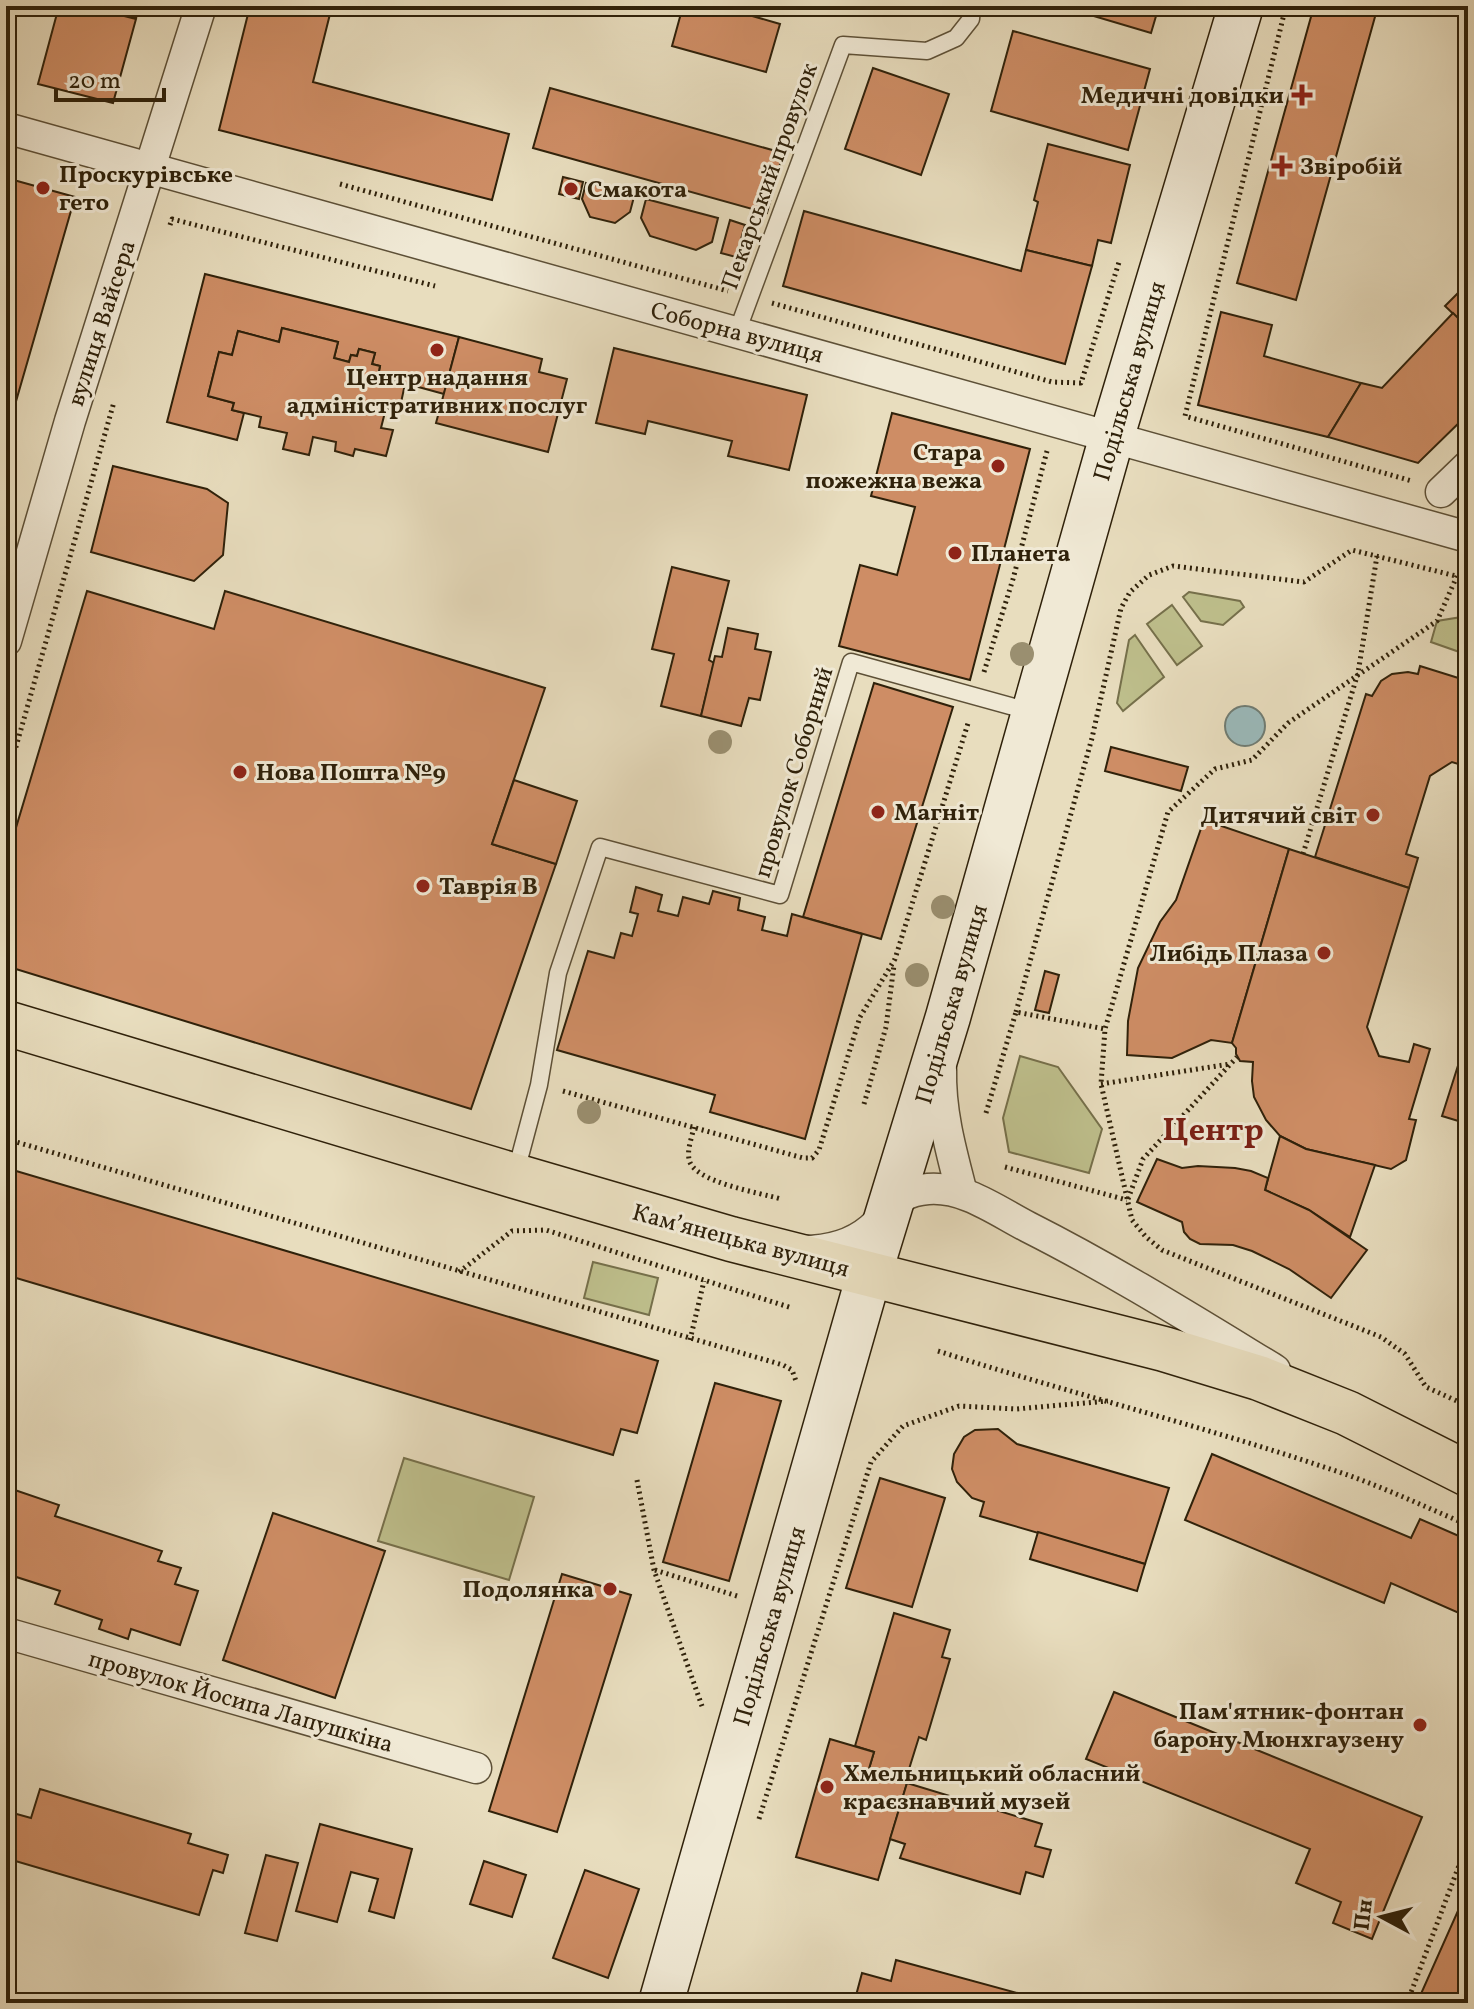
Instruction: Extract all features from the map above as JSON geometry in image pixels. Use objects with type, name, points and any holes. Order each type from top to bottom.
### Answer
[{"type":"main road","name":"Камʼянецька вулиця","points":[[6,1023],[773,1250],[1164,1349],[1259,1378],[1347,1413],[1468,1474]]},
{"type":"street","name":"вулиця Вайсера","points":[[6,641],[70,421],[201,6]]},
{"type":"street","name":"Подільська вулиця","points":[[661,2003],[869,1275],[948,1017],[1112,436],[1241,6]]},
{"type":"street","name":"Соборна вулиця","points":[[6,128],[1468,537]]},
{"type":"street","points":[[1441,492],[1468,466]]},
{"type":"street","points":[[948,1017],[941,1058],[940,1096],[962,1193]]},
{"type":"street","points":[[773,1250],[821,1251],[844,1245],[871,1229],[891,1203],[904,1194],[927,1189],[962,1193],[1142,1289],[1347,1413]]},
{"type":"street","name":"провулок Йосипа Лапушкіна","points":[[6,1633],[476,1768]]},
{"type":"lane","name":"Пекарський провулок","points":[[737,332],[843,45],[927,51],[956,38],[971,19],[972,6]]},
{"type":"lane","name":"провулок Соборний","points":[[515,1176],[539,1085],[558,973],[600,847],[780,895],[851,662],[1035,713]]},
{"type":"path","points":[[1286,6],[1185,416],[1400,477],[1441,492]]},
{"type":"path","points":[[328,181],[1052,382],[1081,383]]},
{"type":"path","points":[[167,234],[172,219]]},
{"type":"path","points":[[6,782],[115,399]]},
{"type":"path","points":[[864,1104],[886,1027],[895,959],[1013,579],[1047,443]]},
{"type":"path","points":[[986,1113],[1092,738],[1121,608],[1130,592],[1149,575],[1173,566],[1304,582],[1352,550],[1468,579]]},
{"type":"path","points":[[1303,854],[1358,673],[1377,556]]},
{"type":"path","points":[[1457,576],[1437,621],[1288,723],[1252,760],[1215,769],[1168,812],[1105,1029],[1101,1084],[1132,1220],[1162,1250],[1381,1337],[1405,1354],[1426,1387],[1468,1406]]},
{"type":"path","points":[[539,1085],[812,1158],[819,1150],[860,1017],[895,959]]},
{"type":"path","points":[[1016,1012],[1105,1029]]},
{"type":"path","points":[[1127,1200],[1143,1159],[1237,1057]]},
{"type":"path","points":[[1101,1084],[1231,1064]]},
{"type":"path","points":[[694,1127],[689,1160],[693,1170],[706,1178],[781,1199]]},
{"type":"path","points":[[6,1139],[783,1365],[792,1370],[797,1383]]},
{"type":"path","points":[[1005,1167],[1127,1200]]},
{"type":"path","points":[[459,1272],[512,1231],[546,1230],[792,1308]]},
{"type":"path","points":[[690,1340],[704,1281]]},
{"type":"path","points":[[938,1351],[1335,1471],[1468,1525]]},
{"type":"path","points":[[755,1829],[871,1462],[903,1426],[959,1406],[1040,1408],[1108,1401]]},
{"type":"path","points":[[637,1480],[654,1570],[705,1716]]},
{"type":"path","points":[[654,1570],[739,1597]]},
{"type":"path","points":[[1407,2003],[1466,1847]]},
{"type":"green space","points":[[1189,592],[1240,601],[1244,607],[1223,625],[1201,621],[1183,597]]},
{"type":"green space","points":[[1172,605],[1202,646],[1177,665],[1147,624]]},
{"type":"green space","points":[[1468,616],[1468,655],[1431,642],[1437,621]]},
{"type":"green space","points":[[1135,635],[1164,677],[1123,711],[1117,703],[1129,640]]},
{"type":"green space","points":[[1020,1056],[1058,1067],[1102,1129],[1089,1173],[1009,1152],[1003,1118]]},
{"type":"green space","points":[[593,1262],[658,1278],[649,1315],[584,1298]]},
{"type":"green space","points":[[404,1458],[534,1497],[509,1580],[378,1541]]},
{"type":"water","points":[[1245,706],[1259,712],[1265,726],[1259,740],[1245,746],[1231,740],[1225,726],[1231,712]]},
{"type":"building","points":[[6,6],[18,8],[6,45]]},
{"type":"building","points":[[59,6],[85,6],[136,19],[113,103],[38,84]]},
{"type":"building","points":[[89,6],[140,6],[136,18]]},
{"type":"building","points":[[250,6],[332,6],[313,82],[509,134],[492,200],[219,130]]},
{"type":"building","points":[[683,6],[718,6],[780,24],[766,72],[672,46]]},
{"type":"building","points":[[1070,6],[1159,6],[1151,33],[1070,9]]},
{"type":"building","points":[[1314,6],[1378,6],[1296,300],[1237,283]]},
{"type":"building","points":[[1013,31],[1150,69],[1128,150],[991,111]]},
{"type":"building","points":[[873,68],[949,94],[921,175],[845,149]]},
{"type":"building","points":[[550,88],[783,153],[767,213],[533,148]]},
{"type":"building","points":[[1048,144],[1130,165],[1111,243],[1098,240],[1092,266],[1026,250]]},
{"type":"building","points":[[563,177],[583,182],[579,199],[559,194]]},
{"type":"building","points":[[10,179],[75,197],[6,436],[6,193]]},
{"type":"building","points":[[586,183],[635,193],[630,212],[615,223],[590,217],[582,199]]},
{"type":"building","points":[[646,199],[718,218],[712,242],[696,250],[650,236],[641,218]]},
{"type":"building","points":[[804,211],[1021,271],[1026,250],[1092,266],[1065,364],[783,286]]},
{"type":"building","points":[[730,220],[745,225],[736,257],[721,253]]},
{"type":"building","points":[[205,274],[459,337],[444,394],[378,376],[380,366],[372,364],[375,353],[359,349],[357,356],[351,355],[349,362],[334,358],[338,342],[282,328],[279,342],[238,331],[232,355],[219,352],[208,396],[234,403],[232,410],[244,413],[237,440],[167,422]]},
{"type":"building","points":[[1468,283],[1468,328],[1445,306]]},
{"type":"building","points":[[1221,312],[1272,325],[1264,356],[1361,383],[1328,437],[1198,405]]},
{"type":"building","points":[[1453,313],[1468,328],[1468,414],[1418,463],[1328,437],[1361,383],[1382,388]]},
{"type":"building","points":[[282,328],[338,342],[334,358],[349,362],[351,355],[357,356],[359,349],[375,353],[372,364],[380,366],[378,376],[405,384],[399,412],[386,408],[381,428],[393,430],[386,456],[355,449],[353,456],[335,451],[336,442],[313,437],[309,455],[283,449],[287,433],[259,427],[261,417],[232,410],[234,403],[208,396],[219,352],[232,355],[238,331],[279,342]]},
{"type":"building","points":[[459,337],[542,359],[539,372],[567,379],[548,452],[436,423]]},
{"type":"building","points":[[614,348],[807,395],[789,470],[728,456],[732,441],[648,421],[645,434],[596,423]]},
{"type":"building","points":[[892,413],[1030,449],[970,680],[839,646],[860,565],[897,575],[915,507],[871,496]]},
{"type":"building","points":[[113,466],[207,489],[228,503],[223,555],[194,581],[91,552]]},
{"type":"building","points":[[672,567],[729,581],[709,660],[714,663],[701,716],[661,706],[674,654],[652,649]]},
{"type":"building","points":[[87,591],[214,629],[225,591],[545,688],[492,844],[556,864],[471,1109],[6,966],[6,861]]},
{"type":"building","points":[[728,628],[758,634],[755,649],[771,652],[760,700],[749,698],[741,726],[701,716],[715,656],[722,657]]},
{"type":"building","name":"Дитячий світ","points":[[1420,666],[1468,681],[1468,767],[1452,762],[1430,776],[1406,854],[1418,858],[1409,888],[1315,857],[1366,694],[1372,696],[1381,681],[1392,674],[1418,674]]},
{"type":"building","name":"Магніт","points":[[874,683],[953,707],[881,939],[803,917]]},
{"type":"building","points":[[1111,747],[1188,767],[1181,791],[1105,771]]},
{"type":"building","points":[[514,780],[577,801],[556,864],[492,844]]},
{"type":"building","points":[[1204,820],[1289,849],[1232,1043],[1211,1040],[1172,1058],[1127,1055],[1128,1021],[1138,968],[1160,922],[1176,900]]},
{"type":"building","name":"Либідь Плаза","points":[[1289,849],[1409,888],[1367,1027],[1379,1056],[1409,1062],[1414,1044],[1430,1049],[1409,1119],[1416,1120],[1406,1160],[1391,1169],[1306,1149],[1280,1136],[1266,1120],[1254,1097],[1253,1062],[1240,1061],[1232,1043]]},
{"type":"building","points":[[636,887],[662,895],[658,911],[678,916],[683,897],[709,904],[713,891],[740,898],[738,910],[765,917],[762,930],[787,936],[792,914],[862,934],[805,1139],[710,1112],[715,1095],[557,1050],[588,951],[614,958],[621,933],[632,936],[638,914],[630,912]]},
{"type":"building","points":[[1045,971],[1059,975],[1049,1013],[1035,1010]]},
{"type":"building","points":[[1468,1034],[1468,1124],[1442,1116]]},
{"type":"building","points":[[1280,1136],[1306,1149],[1375,1165],[1350,1237],[1309,1210],[1265,1190]]},
{"type":"building","points":[[1157,1159],[1182,1168],[1235,1168],[1268,1178],[1265,1190],[1309,1210],[1367,1250],[1331,1298],[1289,1269],[1252,1251],[1233,1245],[1200,1244],[1184,1232],[1182,1222],[1137,1202]]},
{"type":"building","points":[[6,1168],[658,1361],[637,1433],[621,1429],[613,1455],[6,1275]]},
{"type":"building","points":[[715,1383],[781,1401],[729,1581],[663,1562]]},
{"type":"building","points":[[998,1429],[1017,1444],[1169,1488],[1145,1564],[980,1516],[984,1502],[972,1498],[957,1482],[952,1469],[954,1454],[964,1437],[975,1430]]},
{"type":"building","points":[[1212,1454],[1411,1538],[1420,1519],[1468,1540],[1468,1617],[1391,1583],[1384,1603],[1185,1520]]},
{"type":"building","points":[[880,1478],[945,1498],[912,1607],[846,1588]]},
{"type":"building","points":[[6,1487],[59,1505],[55,1516],[162,1551],[158,1561],[181,1568],[175,1584],[198,1591],[180,1645],[131,1629],[128,1639],[99,1629],[102,1620],[55,1604],[60,1591],[7,1574],[11,1563],[6,1562]]},
{"type":"building","points":[[273,1513],[385,1551],[335,1698],[223,1660]]},
{"type":"building","points":[[1038,1532],[1145,1564],[1137,1591],[1030,1559]]},
{"type":"building","points":[[562,1574],[631,1595],[557,1832],[489,1811]]},
{"type":"building","points":[[894,1613],[950,1630],[942,1657],[950,1659],[926,1740],[919,1737],[905,1782],[868,1772],[874,1752],[855,1746]]},
{"type":"building","points":[[1114,1692],[1422,1817],[1372,1939],[1333,1923],[1341,1902],[1296,1883],[1310,1849],[1086,1759]]},
{"type":"building","points":[[830,1739],[874,1752],[868,1772],[907,1783],[878,1880],[796,1857]]},
{"type":"building","points":[[907,1783],[1042,1824],[1035,1846],[1051,1850],[1043,1877],[1026,1872],[1020,1894],[900,1858],[905,1844],[890,1839]]},
{"type":"building","points":[[40,1789],[191,1834],[188,1843],[228,1855],[223,1873],[213,1870],[199,1915],[12,1860],[6,1880],[6,1811],[31,1818]]},
{"type":"building","points":[[320,1824],[412,1849],[394,1918],[369,1911],[378,1879],[351,1872],[337,1922],[296,1911]]},
{"type":"building","points":[[266,1855],[298,1863],[277,1941],[245,1933]]},
{"type":"building","points":[[484,1861],[526,1875],[512,1917],[470,1904]]},
{"type":"building","points":[[585,1870],[639,1889],[608,1978],[553,1958]]},
{"type":"building","points":[[1461,1904],[1468,1907],[1468,2003],[1435,2003],[1420,1996]]},
{"type":"building","points":[[896,1960],[1054,2003],[854,2003],[862,1973],[891,1981]]},
{"type":"building","points":[[475,1995],[501,2003],[472,2003]]},
{"type":"place","name":"Медичні довідки","points":[[1302,95]]},
{"type":"place","name":"Звіробій","points":[[1282,166]]},
{"type":"place","name":"Проскурівське гето","points":[[43,188]]},
{"type":"place","name":"Смакота","points":[[571,189]]},
{"type":"place","name":"Центр надання адміністративних послуг","points":[[437,350]]},
{"type":"place","name":"Стара пожежна вежа","points":[[998,466]]},
{"type":"place","name":"Планета","points":[[955,553]]},
{"type":"place","name":"Нова Пошта №9","points":[[240,772]]},
{"type":"place","name":"Магніт","points":[[878,812]]},
{"type":"place","name":"Дитячий світ","points":[[1373,815]]},
{"type":"place","name":"Таврія В","points":[[423,886]]},
{"type":"place","name":"Либідь Плаза","points":[[1324,953]]},
{"type":"place","name":"Подолянка","points":[[610,1589]]},
{"type":"place","name":"Пам'ятник-фонтан барону Мюнхгаузену","points":[[1420,1725]]},
{"type":"place","name":"Хмельницький обласний краєзнавчий музей","points":[[827,1787]]},
{"type":"district","name":"Центр","points":[[1213,1129]]}]
